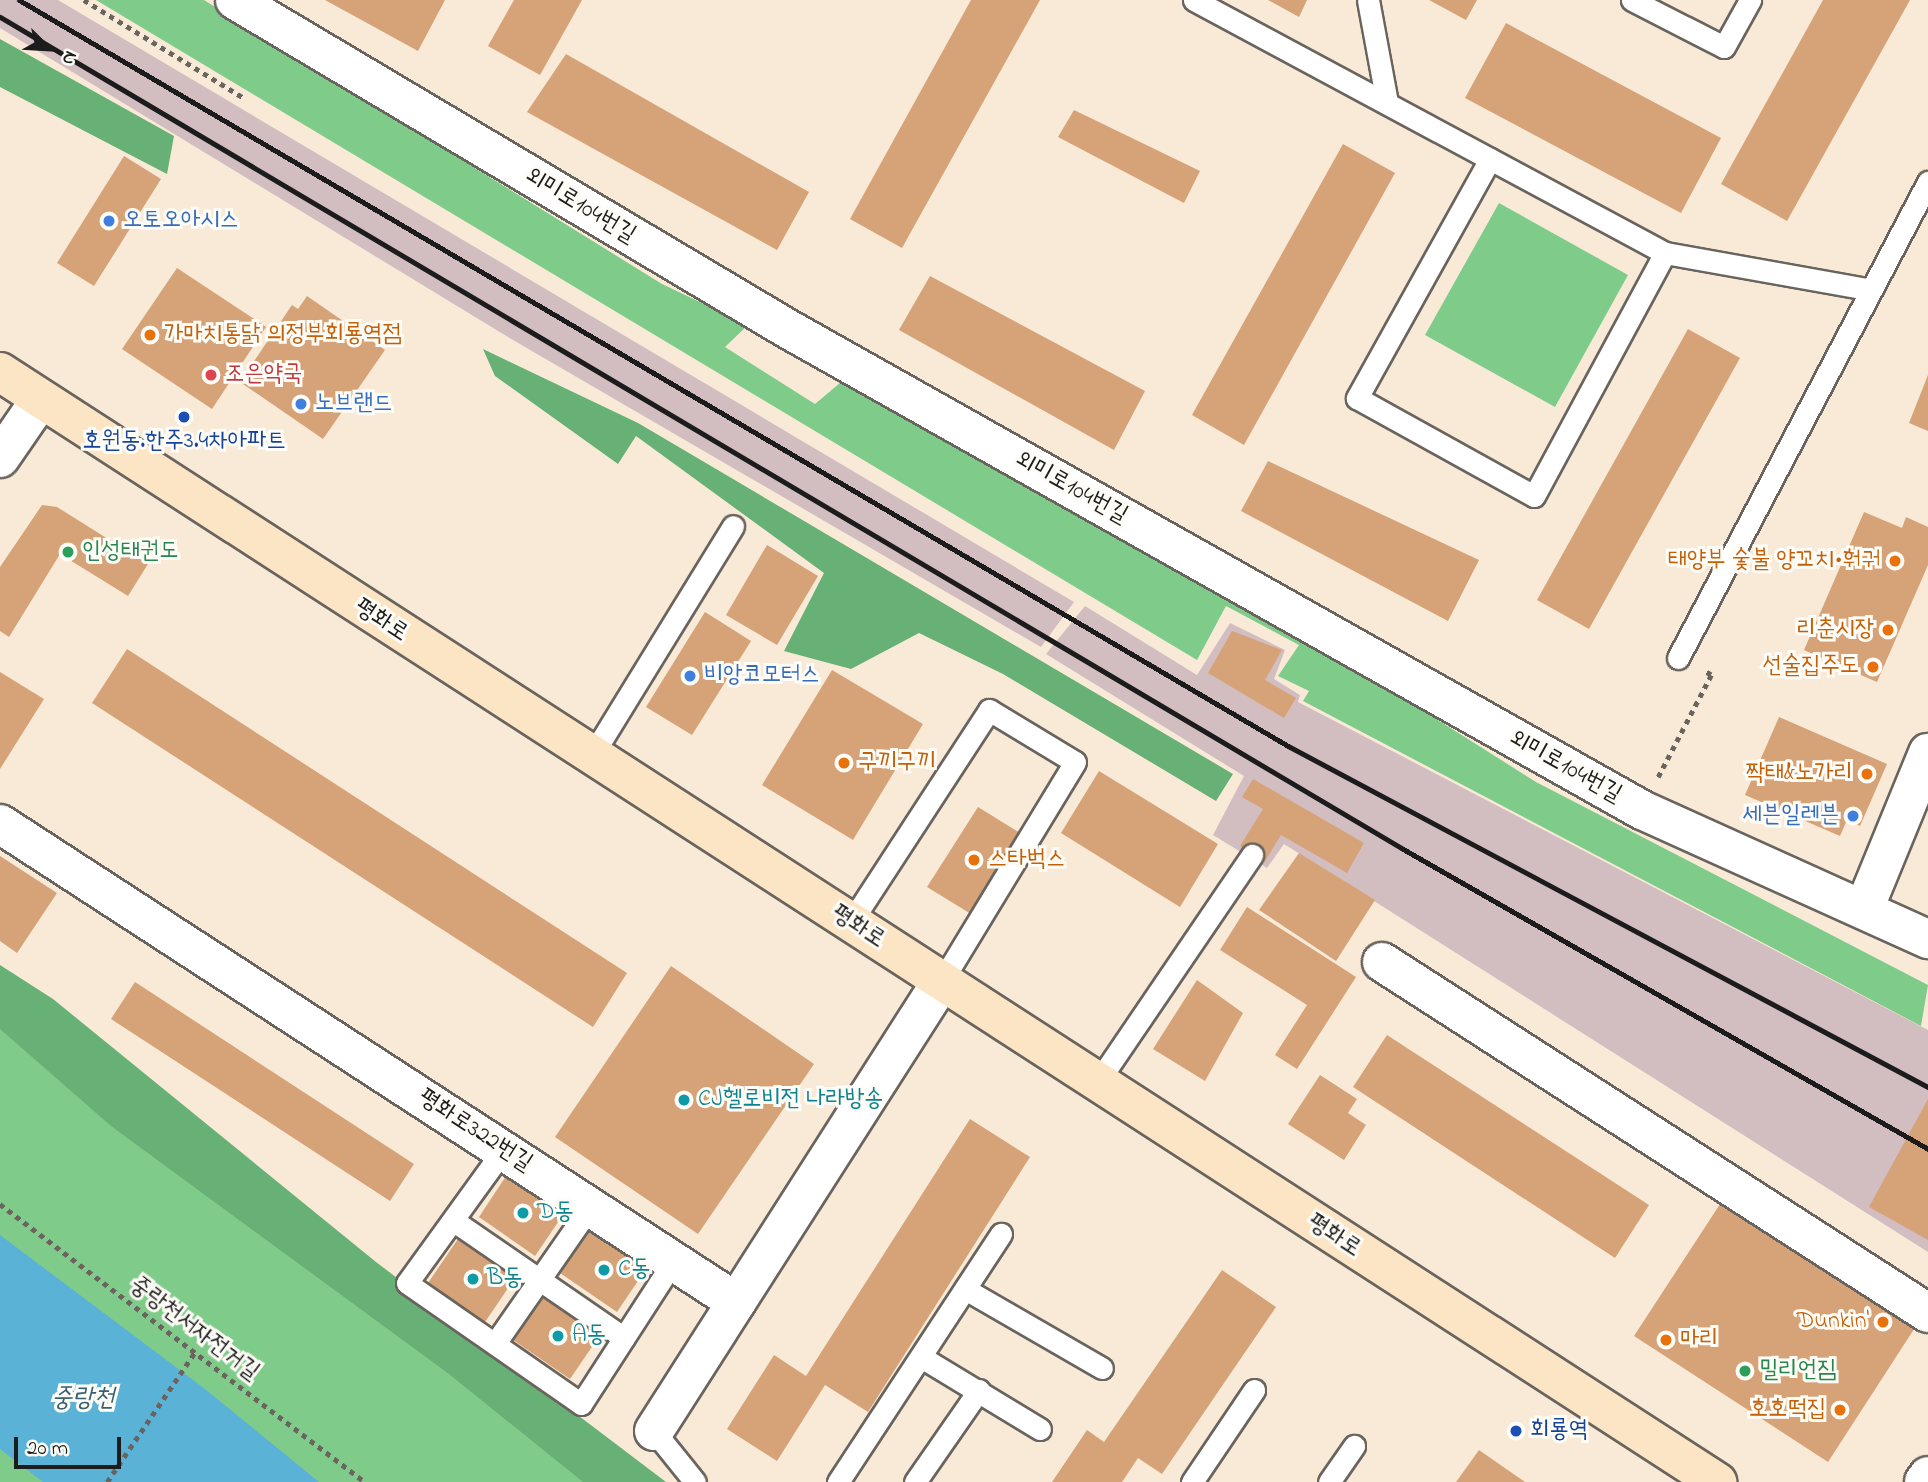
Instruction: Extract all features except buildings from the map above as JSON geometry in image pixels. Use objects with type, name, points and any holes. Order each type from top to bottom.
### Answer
[{"type":"main road","name":"평화로","points":[[0,372],[591,757],[1717,1482]]},
{"type":"street","name":"외미로104번길","points":[[235,0],[788,329],[1642,810],[1928,939]]},
{"type":"street","points":[[0,458],[40,400]]},
{"type":"street","points":[[1864,909],[1928,753]]},
{"type":"street","name":"평화로322번길","points":[[0,824],[736,1302]]},
{"type":"street","points":[[1382,962],[1928,1312]]},
{"type":"street","points":[[654,1431],[941,982]]},
{"type":"street","points":[[1924,1482],[1928,1476]]},
{"type":"lane","points":[[1194,0],[1665,253],[1868,289]]},
{"type":"lane","points":[[1368,0],[1387,103]]},
{"type":"lane","points":[[1632,0],[1724,47],[1750,0]]},
{"type":"lane","points":[[1490,159],[1357,398],[1534,496],[1665,253]]},
{"type":"lane","points":[[1678,658],[1868,289],[1928,182]]},
{"type":"lane","points":[[591,757],[733,526]]},
{"type":"lane","points":[[851,922],[989,710],[1075,762],[941,982]]},
{"type":"lane","points":[[1097,1083],[1252,855]]},
{"type":"lane","points":[[504,1149],[407,1283],[496,1342],[581,1405],[673,1262]]},
{"type":"lane","points":[[496,1342],[589,1209]]},
{"type":"lane","points":[[454,1221],[541,1278],[624,1338]]},
{"type":"lane","points":[[838,1482],[1001,1234]]},
{"type":"lane","points":[[965,1289],[1102,1368]]},
{"type":"lane","points":[[921,1357],[1040,1429]]},
{"type":"lane","points":[[915,1482],[979,1390]]},
{"type":"lane","points":[[1192,1482],[1254,1390]]},
{"type":"lane","points":[[654,1431],[695,1482]]},
{"type":"lane","points":[[1329,1482],[1354,1446]]},
{"type":"path","points":[[84,0],[244,97]]},
{"type":"path","points":[[1642,810],[1712,675],[1678,658]]},
{"type":"path","name":"중랑천서자전거길","points":[[0,1204],[365,1482]]},
{"type":"path","points":[[107,1482],[195,1352]]},
{"type":"shaded area","points":[[0,0],[58,0],[1074,602],[1041,647],[513,340],[0,28]]},
{"type":"shaded area","points":[[1085,606],[1197,675],[1230,623],[1285,650],[1274,679],[1300,695],[1298,702],[1928,1030],[1928,1252],[1284,844],[1267,868],[1213,835],[1244,776],[1046,654]]},
{"type":"green space","points":[[96,0],[204,0],[662,284],[748,325],[725,347],[815,404],[847,377],[1335,655],[1536,782],[1928,985],[1921,1026],[1303,701],[1309,691],[1278,676],[1299,645],[1226,606],[1197,660]]},
{"type":"green space","points":[[0,39],[174,136],[167,174],[0,87]]},
{"type":"green space","points":[[1499,203],[1628,275],[1555,407],[1425,335]]},
{"type":"green space","points":[[483,349],[638,423],[1233,774],[1216,801],[1003,674],[919,633],[851,669],[784,651],[824,573],[636,436],[618,464],[495,376]]},
{"type":"green space","points":[[0,965],[53,999],[376,1262],[666,1482],[583,1482],[449,1374],[111,1126],[0,1029]]},
{"type":"green space","points":[[0,1010],[620,1482],[0,1482]]},
{"type":"water","name":"중랑천","points":[[0,1235],[205,1389],[319,1482],[43,1482],[0,1449]]},
{"type":"railway","points":[[19,0],[1288,746],[1928,1087]]},
{"type":"railway","points":[[0,17],[1403,849],[1928,1149]]},
{"type":"place","name":"오토오아시스","points":[[109,221]]},
{"type":"place","name":"가마치통닭 의정부회룡역점","points":[[150,335]]},
{"type":"place","name":"조은약국","points":[[211,375]]},
{"type":"place","name":"노브랜드","points":[[301,404]]},
{"type":"place","name":"호원동.한주3.4차아파트","points":[[184,417]]},
{"type":"place","name":"인성태권도","points":[[68,552]]},
{"type":"place","name":"태양부 숯불 양꼬치•훠궈","points":[[1895,561]]},
{"type":"place","name":"리춘시장","points":[[1888,630]]},
{"type":"place","name":"선술집주도","points":[[1873,667]]},
{"type":"place","name":"비앙코모터스","points":[[690,676]]},
{"type":"place","name":"구끼구끼","points":[[844,763]]},
{"type":"place","name":"짝태&노가리","points":[[1867,774]]},
{"type":"place","name":"세븐일레븐","points":[[1853,816]]},
{"type":"place","name":"스타벅스","points":[[974,860]]},
{"type":"place","name":"CJ헬로비전 나라방송","points":[[684,1100]]},
{"type":"place","name":"D동","points":[[523,1213]]},
{"type":"place","name":"C동","points":[[604,1270]]},
{"type":"place","name":"B동","points":[[473,1279]]},
{"type":"place","name":"Dunkin'","points":[[1883,1322]]},
{"type":"place","name":"A동","points":[[558,1336]]},
{"type":"place","name":"마리","points":[[1666,1340]]},
{"type":"place","name":"밀리언짐","points":[[1745,1371]]},
{"type":"place","name":"호호떡집","points":[[1840,1410]]},
{"type":"place","name":"회룡역","points":[[1516,1431]]}]
